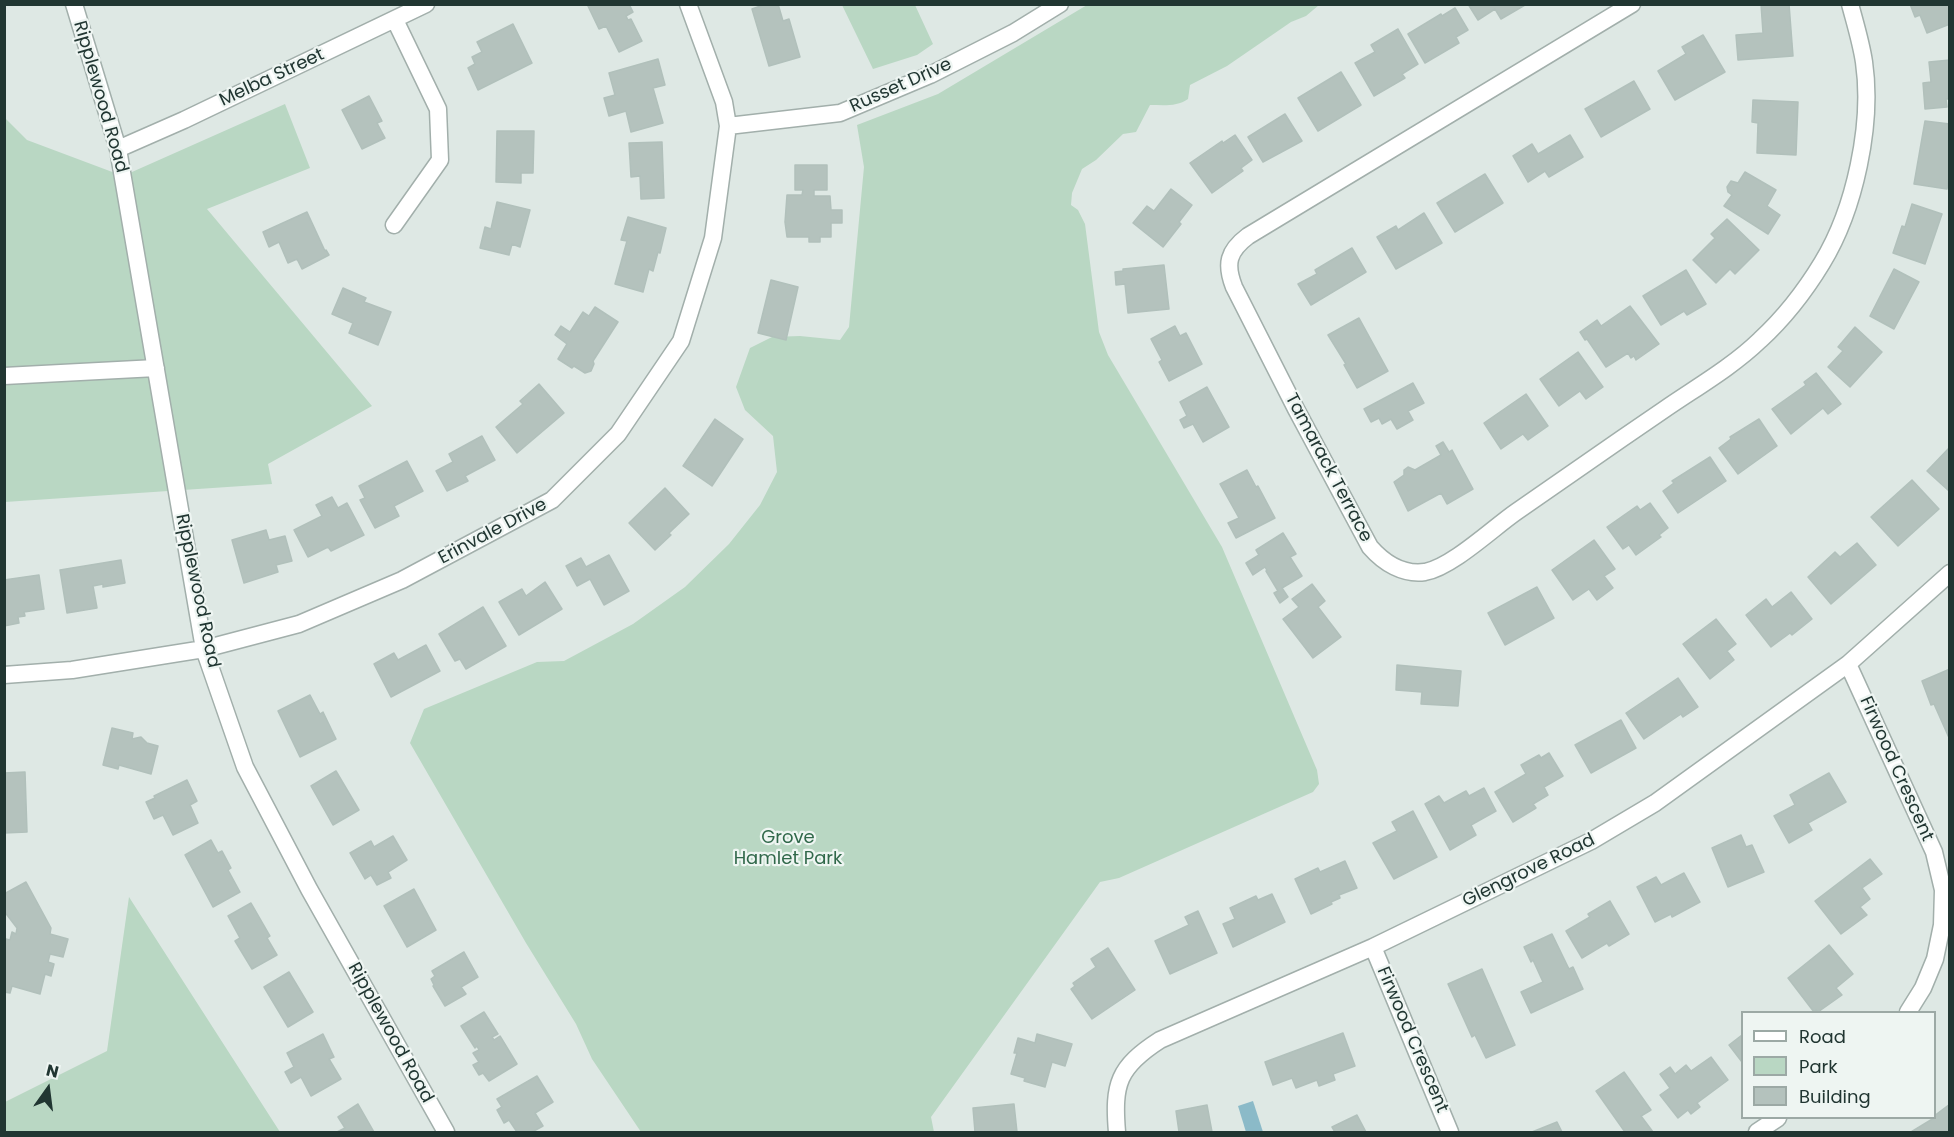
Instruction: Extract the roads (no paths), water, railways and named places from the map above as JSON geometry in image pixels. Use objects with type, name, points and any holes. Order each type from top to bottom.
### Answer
[{"type":"street","name":"Ripplewood Road","points":[[74,4],[118,149],[204,649],[245,767],[309,889],[446,1132]]},
{"type":"street","name":"Melba Street","points":[[118,149],[184,120],[426,4]]},
{"type":"street","name":"Erinvale Drive","points":[[4,675],[72,670],[204,649],[299,624],[402,580],[552,500],[618,434],[681,341],[713,238],[728,126],[724,102],[688,4]]},
{"type":"street","name":"Russet Drive","points":[[728,126],[840,113],[930,75],[1013,33],[1060,4]]},
{"type":"street","name":"Tamarack Terrace","points":[[1632,4],[1248,236],[1233,252],[1229,262],[1229,273],[1234,286],[1291,399],[1370,548],[1381,559],[1395,567],[1411,572],[1426,572],[1439,567],[1462,552],[1716,374],[1759,341],[1796,302],[1824,260],[1842,221],[1863,141],[1866,102],[1864,62],[1850,4]]},
{"type":"street","points":[[394,225],[440,160],[438,109],[395,20]]},
{"type":"street","points":[[4,376],[156,368]]},
{"type":"street","name":"Glengrove Road","points":[[1117,1132],[1116,1093],[1120,1077],[1143,1051],[1160,1040],[1373,947],[1591,841],[1654,803],[1848,664],[1950,573]]},
{"type":"street","name":"Firwood Crescent","points":[[1848,664],[1934,852],[1943,890],[1942,925],[1935,960],[1923,988],[1909,1011]]},
{"type":"street","name":"Firwood Crescent","points":[[1373,947],[1450,1132]]},
{"type":"street","points":[[1756,1132],[1776,1119]]},
{"type":"water","points":[[1253,1101],[1263,1132],[1246,1132],[1238,1106]]},
{"type":"park label","name":"Grove Hamlet Park","points":[[788,848]]}]
